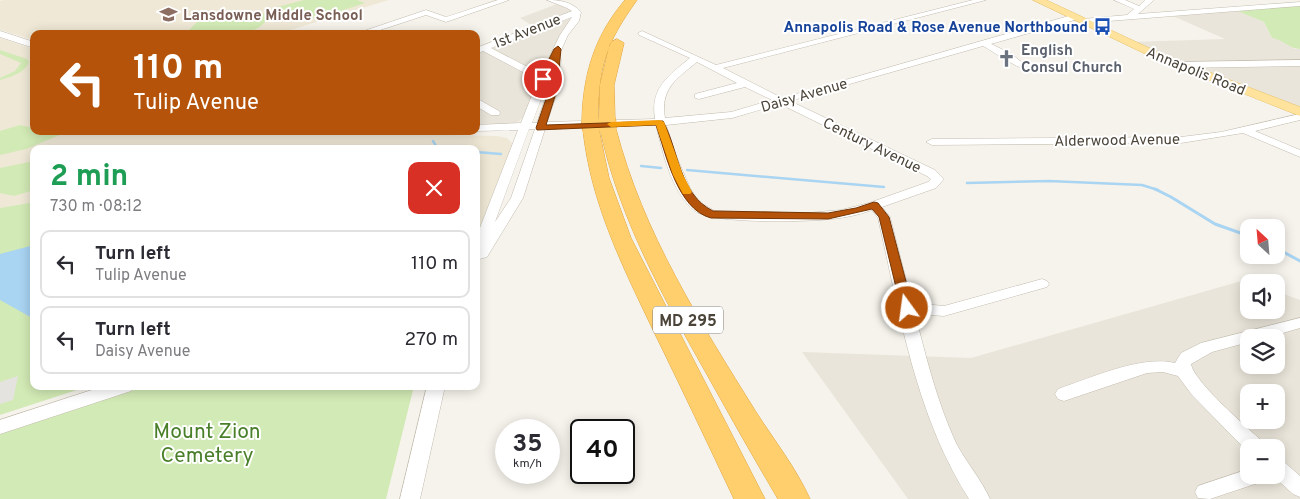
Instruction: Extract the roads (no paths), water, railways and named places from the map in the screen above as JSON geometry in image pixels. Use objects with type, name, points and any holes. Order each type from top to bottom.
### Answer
[{"type":"highway","name":"MD 295","points":[[631,0],[609,30],[598,55],[591,85],[599,125],[624,192],[649,249],[691,325],[795,499]]},
{"type":"highway","name":"MD 295","points":[[643,0],[628,20],[613,55],[599,125],[597,170],[613,222],[627,253],[750,499]]},
{"type":"main road","name":"Annapolis Road","points":[[1038,0],[1179,65],[1300,112]]},
{"type":"street","points":[[371,30],[426,12],[446,20],[505,0]]},
{"type":"street","points":[[480,244],[488,220],[501,194],[543,79],[575,21],[577,12],[570,6],[551,0]]},
{"type":"street","points":[[714,68],[982,0]]},
{"type":"street","points":[[1118,0],[1140,9]]},
{"type":"street","points":[[1130,17],[1150,0]]},
{"type":"street","name":"Daisy Avenue","points":[[480,128],[540,128],[660,122],[732,115],[983,43],[1079,19],[1300,4]]},
{"type":"street","name":"1st Avenue","points":[[480,49],[577,12]]},
{"type":"street","name":"Century Avenue","points":[[642,33],[931,173],[938,179],[932,185],[874,205]]},
{"type":"street","points":[[0,34],[30,43]]},
{"type":"street","points":[[983,43],[1011,58],[1021,66]]},
{"type":"street","points":[[480,49],[543,79]]},
{"type":"street","points":[[480,257],[517,198],[553,90],[558,49]]},
{"type":"street","points":[[696,58],[666,83],[662,89],[658,105],[660,122],[678,175],[690,198],[699,208],[711,214],[828,216],[858,211],[874,205],[884,217],[928,393],[943,434],[980,499]]},
{"type":"street","points":[[1179,65],[1300,63]]},
{"type":"street","points":[[699,96],[745,84]]},
{"type":"street","points":[[480,104],[495,113]]},
{"type":"street","name":"Alderwood Avenue","points":[[932,142],[1181,140],[1244,130],[1300,117]]},
{"type":"street","points":[[1244,130],[1300,154]]},
{"type":"street","points":[[907,308],[944,311],[1042,284]]},
{"type":"street","points":[[1247,439],[1198,390],[1184,371],[1183,363],[1187,357],[1196,351],[1300,323]]},
{"type":"street","points":[[1064,394],[1146,367],[1163,366],[1184,371]]},
{"type":"street","points":[[0,427],[113,390]]},
{"type":"street","points":[[410,499],[435,390]]},
{"type":"street","points":[[1285,476],[1300,488]]},
{"type":"street","points":[[1205,492],[1240,481]]},
{"type":"water","points":[[30,246],[30,317],[0,300],[0,254]]},
{"type":"waterway","points":[[433,141],[435,145]]},
{"type":"waterway","points":[[480,152],[501,154]]},
{"type":"waterway","points":[[641,166],[661,168]]},
{"type":"waterway","points":[[687,170],[884,187]]},
{"type":"waterway","points":[[967,183],[1049,181],[1142,185],[1155,189]]},
{"type":"waterway","points":[[1155,189],[1215,224],[1240,233]]},
{"type":"waterway","points":[[1285,253],[1300,261]]},
{"type":"place","name":"Lansdowne Middle School","points":[[169,15]]},
{"type":"place","name":"Annapolis Road & Rose Avenue Northbound","points":[[1102,27]]},
{"type":"place","name":"English Consul Church","points":[[1007,59]]},
{"type":"park label","name":"Mount Zion Cemetery","points":[[207,443]]}]
